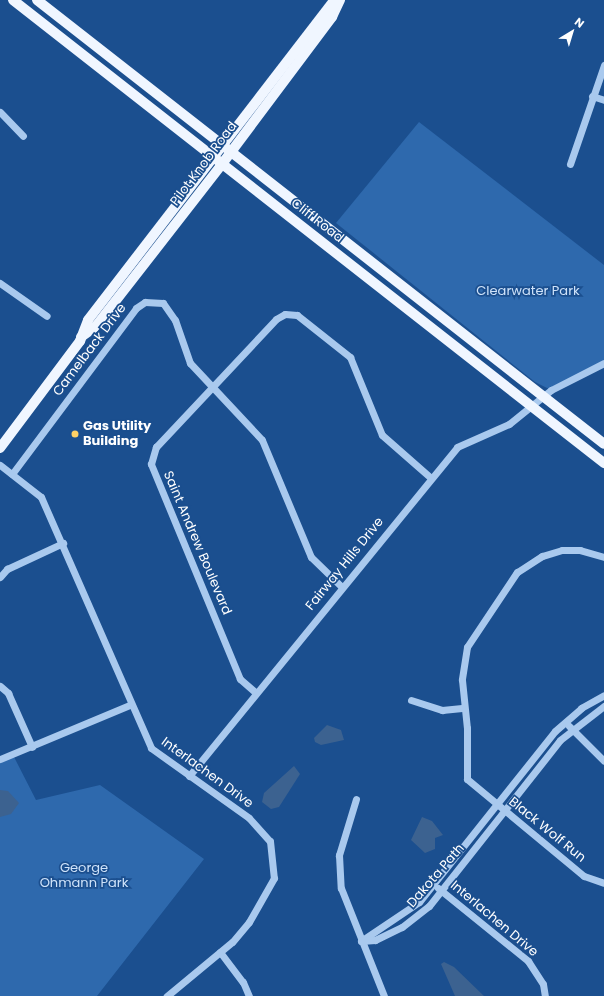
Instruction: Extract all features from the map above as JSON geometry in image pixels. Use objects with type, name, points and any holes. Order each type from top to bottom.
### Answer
[{"type":"main road","name":"Cliff Road","points":[[13,0],[604,463]]},
{"type":"main road","name":"Cliff Road","points":[[37,0],[604,444]]},
{"type":"main road","name":"Pilot Knob Road","points":[[0,448],[81,337],[88,320],[220,144],[334,0]]},
{"type":"main road","name":"Pilot Knob Road","points":[[81,337],[96,326],[222,164],[230,151],[332,17],[340,0]]},
{"type":"street","points":[[570,164],[592,96],[604,65]]},
{"type":"street","points":[[592,96],[604,100]]},
{"type":"street","points":[[0,112],[23,136]]},
{"type":"street","points":[[0,283],[47,316]]},
{"type":"street","name":"Camelback Drive","points":[[12,474],[136,308],[145,302],[169,307],[190,364],[210,388],[262,440],[311,557],[342,587]]},
{"type":"street","name":"Saint Andrew Boulevard","points":[[255,692],[240,679],[151,464],[156,447],[276,319],[286,314],[297,315],[350,357],[382,436],[430,478]]},
{"type":"street","name":"Fairway Hills Drive","points":[[189,776],[255,692],[457,447],[509,424],[544,397],[604,363]]},
{"type":"street","name":"Interlachen Drive","points":[[0,465],[41,497],[63,543],[130,706],[151,748],[261,829],[274,858],[274,878],[249,922],[220,952],[167,996]]},
{"type":"street","points":[[0,577],[7,568],[63,543]]},
{"type":"street","name":"Black Wolf Run","points":[[604,557],[580,550],[562,550],[542,556],[517,572],[467,647],[462,708],[467,728],[467,779],[584,876],[604,883]]},
{"type":"street","points":[[0,686],[8,693],[32,747]]},
{"type":"street","name":"Dakota Path","points":[[361,941],[402,915],[434,884],[565,722],[604,695]]},
{"type":"street","points":[[411,700],[442,710],[462,708]]},
{"type":"street","points":[[0,760],[130,706]]},
{"type":"street","name":"Dakota Path","points":[[361,941],[375,940],[402,927],[441,891],[571,729],[604,706]]},
{"type":"street","points":[[565,722],[604,761]]},
{"type":"street","points":[[356,799],[343,832],[339,861],[345,905],[384,996]]},
{"type":"street","name":"Interlachen Drive","points":[[434,884],[528,961],[543,984],[545,996]]},
{"type":"street","points":[[220,952],[243,982],[248,996]]},
{"type":"green space","name":"Clearwater Park","points":[[419,122],[604,265],[604,363],[551,390],[535,382],[336,223]]},
{"type":"green space","name":"George Ohmann Park","points":[[13,755],[36,800],[100,785],[204,859],[97,996],[0,996],[0,761]]},
{"type":"shaded area","points":[[327,725],[341,730],[344,740],[321,745],[315,742],[314,738]]},
{"type":"shaded area","points":[[294,766],[300,774],[279,807],[271,809],[262,802],[264,793]]},
{"type":"shaded area","points":[[0,790],[8,791],[19,803],[11,814],[0,817]]},
{"type":"shaded area","points":[[422,817],[432,821],[443,835],[435,838],[435,849],[425,853],[411,840]]},
{"type":"shaded area","points":[[444,962],[454,967],[484,996],[455,996],[441,964]]},
{"type":"place","name":"Gas Utility Building","points":[[75,434]]}]
